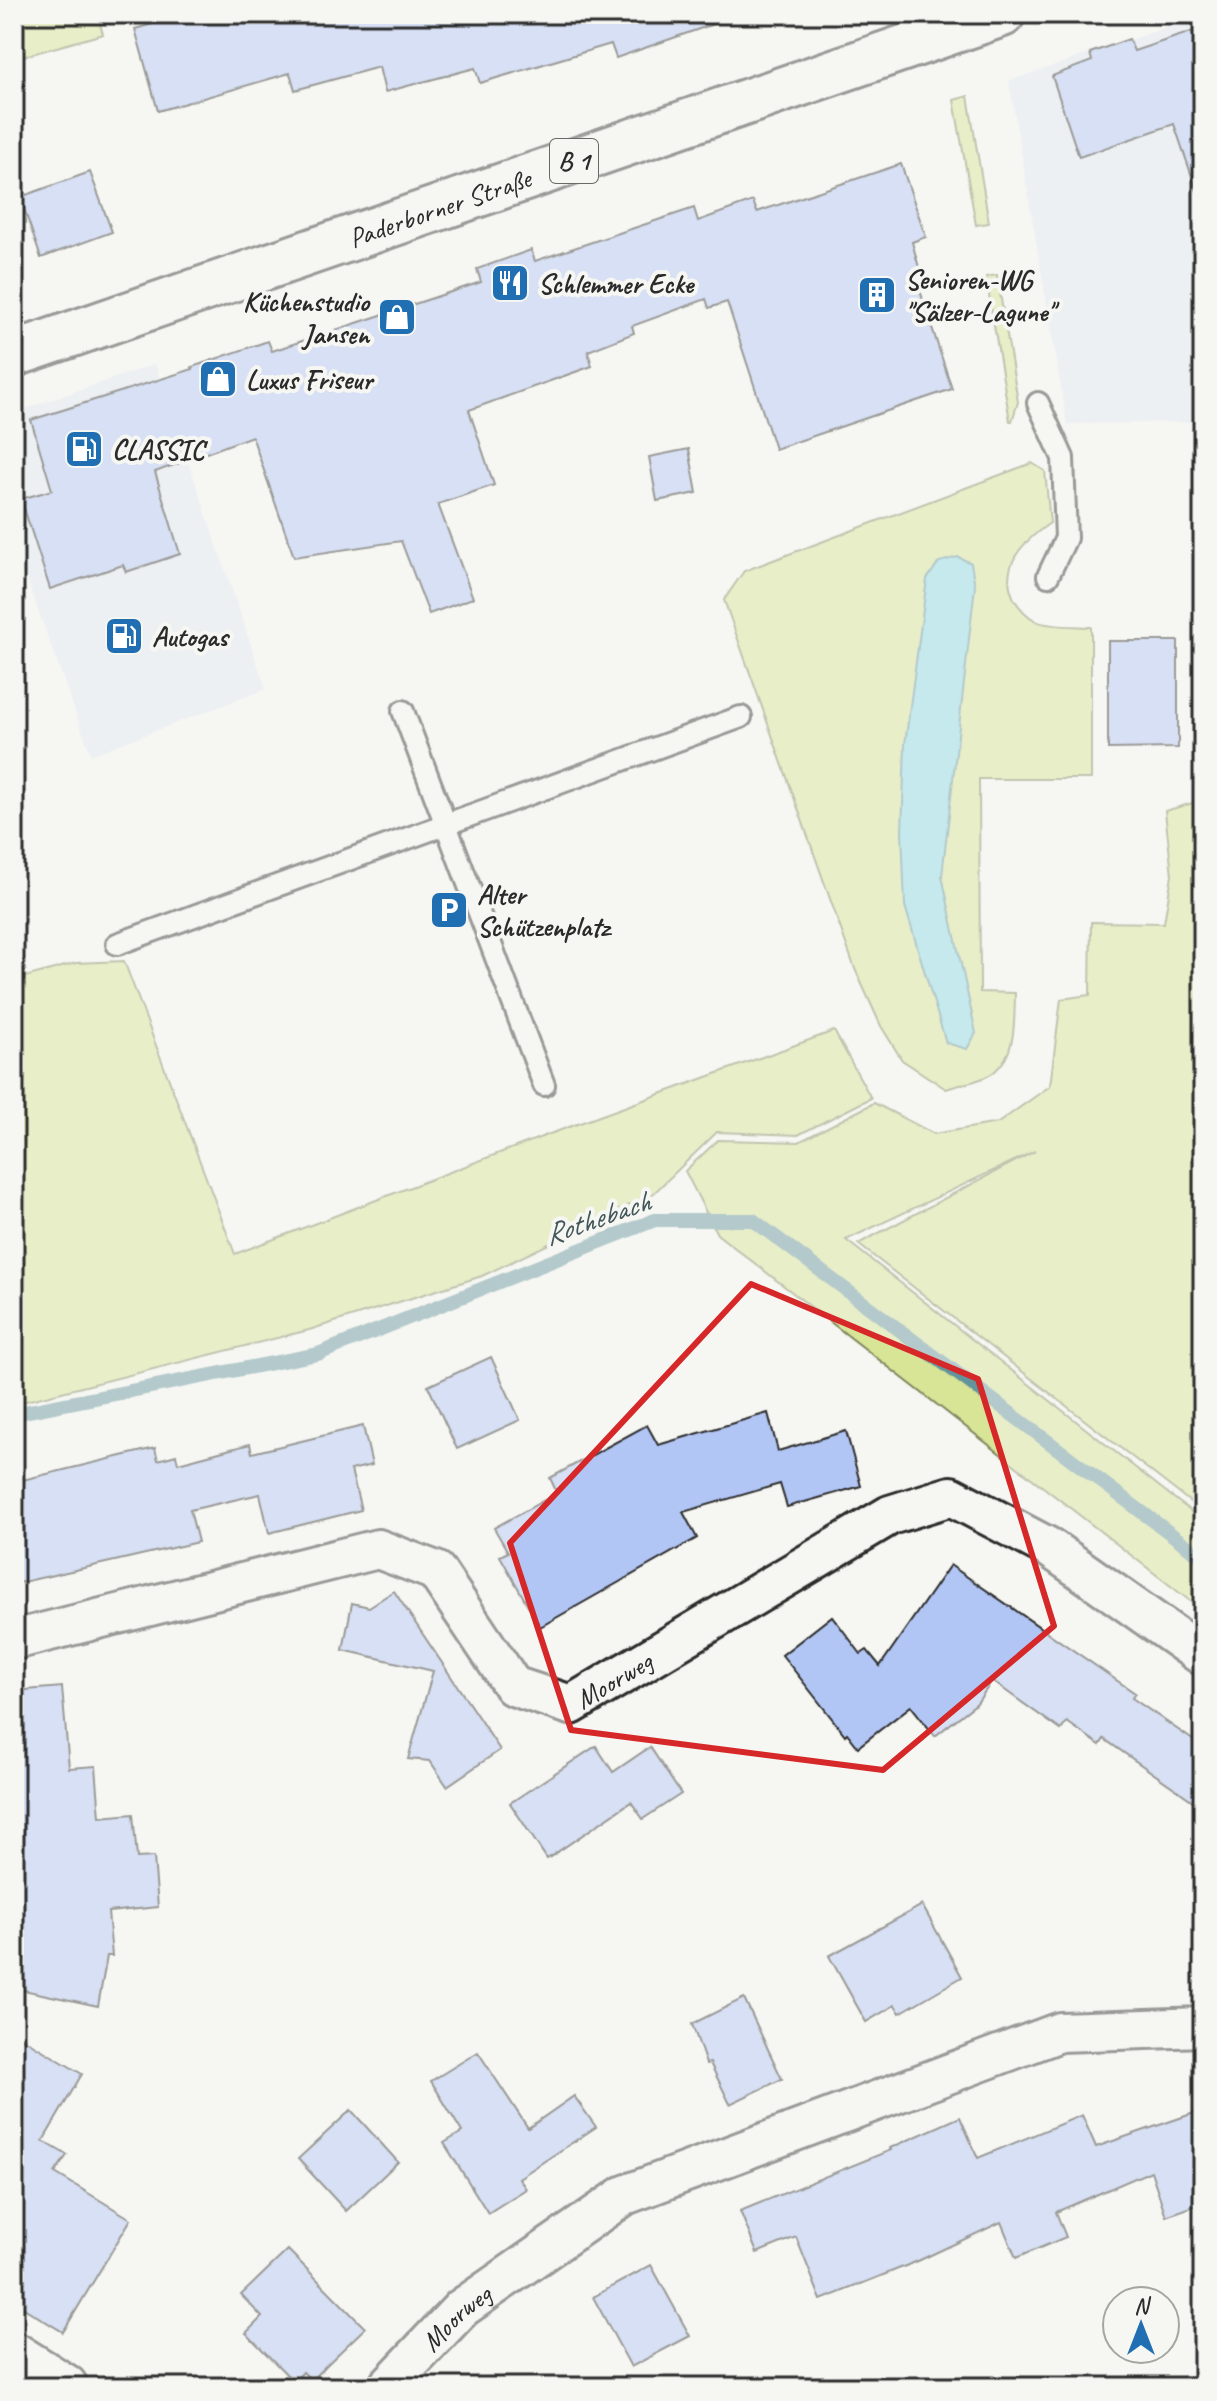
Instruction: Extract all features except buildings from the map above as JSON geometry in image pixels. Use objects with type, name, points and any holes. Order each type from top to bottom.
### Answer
[{"type":"main road","name":"Paderborner Straße","points":[[14,354],[1002,14]]},
{"type":"main road","points":[[14,2355],[65,2387]]},
{"type":"street","name":"Moorweg","points":[[14,1640],[378,1549],[436,1571],[513,1686],[571,1705],[890,1515],[951,1496],[1050,1548],[1203,1656]]},
{"type":"street","name":"Moorweg","points":[[387,2387],[462,2308],[625,2195],[1060,2032],[1203,2027]]},
{"type":"lane","points":[[1038,403],[1063,458],[1066,538],[1048,576]]},
{"type":"lane","points":[[403,711],[544,1085]]},
{"type":"lane","points":[[117,944],[741,717]]},
{"type":"highlighted area","points":[[751,1284],[978,1379],[1054,1626],[883,1770],[571,1730],[510,1543]]},
{"type":"shaded area","points":[[1203,15],[1203,422],[1067,424],[1009,81]]},
{"type":"shaded area","points":[[155,364],[266,689],[91,755],[14,545],[14,427],[27,423],[22,410]]},
{"type":"green space","points":[[14,14],[97,14],[103,34],[14,59]]},
{"type":"green space","points":[[968,96],[989,223],[976,225],[954,100]]},
{"type":"green space","points":[[997,275],[1018,402],[1012,421],[986,277]]},
{"type":"green space","points":[[1032,463],[1045,471],[1050,523],[1016,555],[1009,575],[1010,587],[1018,605],[1036,621],[1091,627],[1091,779],[979,779],[980,992],[1015,993],[1014,1024],[1007,1055],[995,1071],[978,1080],[946,1089],[902,1060],[881,1026],[855,969],[724,600],[744,571]]},
{"type":"green space","points":[[1203,800],[1203,1512],[858,1244],[1035,1151],[846,1240],[1203,1521],[1203,1611],[717,1234],[685,1171],[718,1140],[799,1142],[874,1103],[934,1134],[998,1123],[1050,1086],[1061,999],[1090,995],[1091,922],[1164,923],[1172,875],[1165,811]]},
{"type":"green space","points":[[124,961],[235,1254],[547,1135],[834,1031],[871,1098],[798,1135],[717,1132],[653,1194],[482,1276],[309,1330],[14,1404],[14,980],[76,963]]},
{"type":"water","points":[[958,557],[971,563],[975,586],[942,876],[976,1033],[967,1049],[946,1043],[905,906],[902,832],[905,744],[927,579],[939,562]]},
{"type":"waterway","name":"Rothebach","points":[[14,1414],[318,1354],[655,1220],[753,1220],[1203,1558]]},
{"type":"place","name":"Schlemmer Ecke","points":[[510,283]]},
{"type":"place","name":"Senioren-WG \"Sälzer-Lagune\"","points":[[877,295]]},
{"type":"place","name":"Küchenstudio Jansen","points":[[397,317]]},
{"type":"place","name":"Luxus Friseur","points":[[218,379]]},
{"type":"place","name":"CLASSIC","points":[[84,449]]},
{"type":"place","name":"Autogas","points":[[124,636]]},
{"type":"place","name":"Alter Schützenplatz","points":[[449,910]]}]
